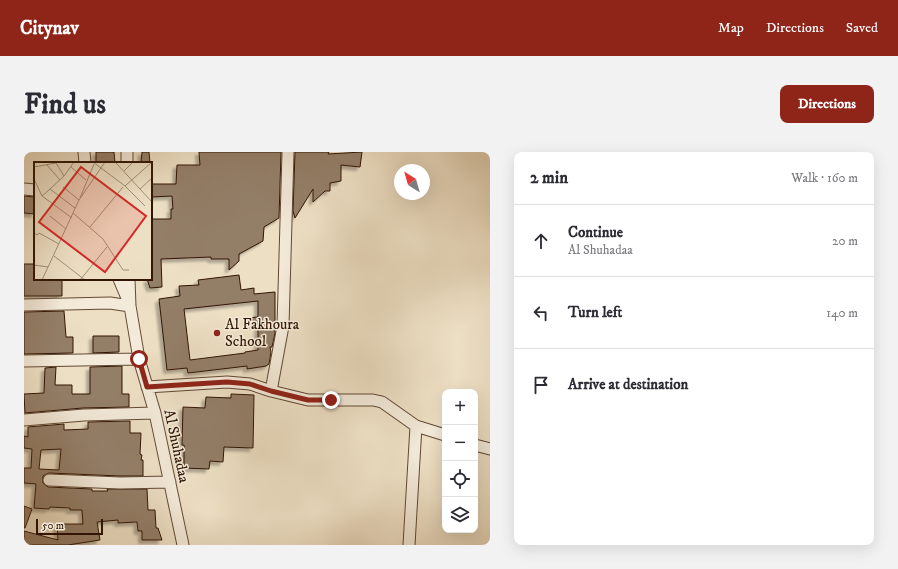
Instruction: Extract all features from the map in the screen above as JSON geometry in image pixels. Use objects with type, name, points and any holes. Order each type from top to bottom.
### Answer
[{"type":"street","points":[[84,152],[85,162]]},
{"type":"street","points":[[126,152],[128,162]]},
{"type":"street","points":[[271,391],[283,326],[288,152]]},
{"type":"street","points":[[24,189],[34,190]]},
{"type":"street","points":[[120,280],[130,306]]},
{"type":"street","points":[[129,280],[130,306]]},
{"type":"street","points":[[24,305],[110,303],[130,306]]},
{"type":"street","name":"Al Shuhadaa","points":[[130,306],[139,359],[155,413],[183,545]]},
{"type":"street","points":[[24,361],[139,359]]},
{"type":"street","points":[[147,387],[227,382],[250,384],[308,400],[373,400],[382,402],[416,426],[442,434]]},
{"type":"street","points":[[24,420],[78,415],[155,413]]},
{"type":"street","points":[[409,545],[416,426]]},
{"type":"street","points":[[478,445],[490,449]]},
{"type":"street","points":[[49,480],[120,483],[170,482]]},
{"type":"building","points":[[96,152],[114,152],[115,162],[96,162]]},
{"type":"building","points":[[142,152],[149,152],[150,162],[141,162]]},
{"type":"building","points":[[199,152],[281,152],[279,218],[264,227],[263,241],[239,254],[239,261],[229,270],[229,259],[211,259],[211,257],[161,259],[162,287],[150,288],[147,280],[152,280],[152,219],[171,219],[171,209],[173,209],[172,196],[152,197],[152,184],[176,184],[177,165],[200,165]]},
{"type":"building","points":[[295,152],[329,152],[328,154],[362,152],[360,167],[341,165],[341,181],[330,183],[330,191],[325,191],[313,202],[313,189],[295,218],[293,211]]},
{"type":"building","points":[[24,196],[34,197],[34,214],[24,213]]},
{"type":"building","points":[[24,264],[34,264],[34,280],[62,280],[62,296],[24,296]]},
{"type":"building","points":[[239,275],[241,290],[254,288],[254,294],[275,292],[275,333],[272,347],[270,347],[271,352],[269,364],[266,366],[247,369],[247,366],[188,373],[187,368],[167,370],[159,299],[180,296],[179,286],[199,285],[198,280]],"holes":[[[258,301],[258,317],[247,318],[248,325],[258,324],[258,350],[190,360],[184,309]]]},
{"type":"building","points":[[64,311],[66,337],[73,337],[73,353],[24,354],[24,312]]},
{"type":"building","points":[[93,336],[119,336],[119,352],[93,353]]},
{"type":"building","points":[[122,366],[122,394],[129,394],[129,407],[83,408],[25,413],[24,394],[44,393],[45,368],[56,367],[55,385],[72,385],[72,394],[90,394],[90,367]]},
{"type":"building","points":[[231,394],[254,395],[253,448],[224,447],[223,462],[210,461],[209,469],[184,468],[184,445],[182,445],[183,407],[205,408],[206,397],[231,398]]},
{"type":"building","points":[[130,421],[130,433],[141,433],[140,454],[142,455],[141,460],[143,460],[143,476],[49,473],[43,476],[43,483],[48,487],[92,489],[92,491],[108,491],[107,489],[147,489],[148,510],[155,510],[156,528],[158,528],[162,540],[142,540],[142,531],[138,531],[137,522],[118,523],[118,520],[97,522],[100,540],[68,545],[24,545],[24,531],[58,540],[57,524],[83,524],[82,510],[50,507],[49,509],[34,508],[36,484],[24,483],[24,468],[31,468],[32,449],[24,448],[24,436],[28,437],[28,427],[64,424],[64,430],[88,429],[88,422]],"holes":[[[61,449],[59,470],[39,469],[41,450]]]},
{"type":"building","points":[[24,506],[32,509],[25,528],[24,528]]},
{"type":"place","name":"Al Fakhoura School","points":[[217,333]]},
{"type":"route","points":[[139,359],[147,387],[227,382],[250,384],[308,400],[331,400]]}]
